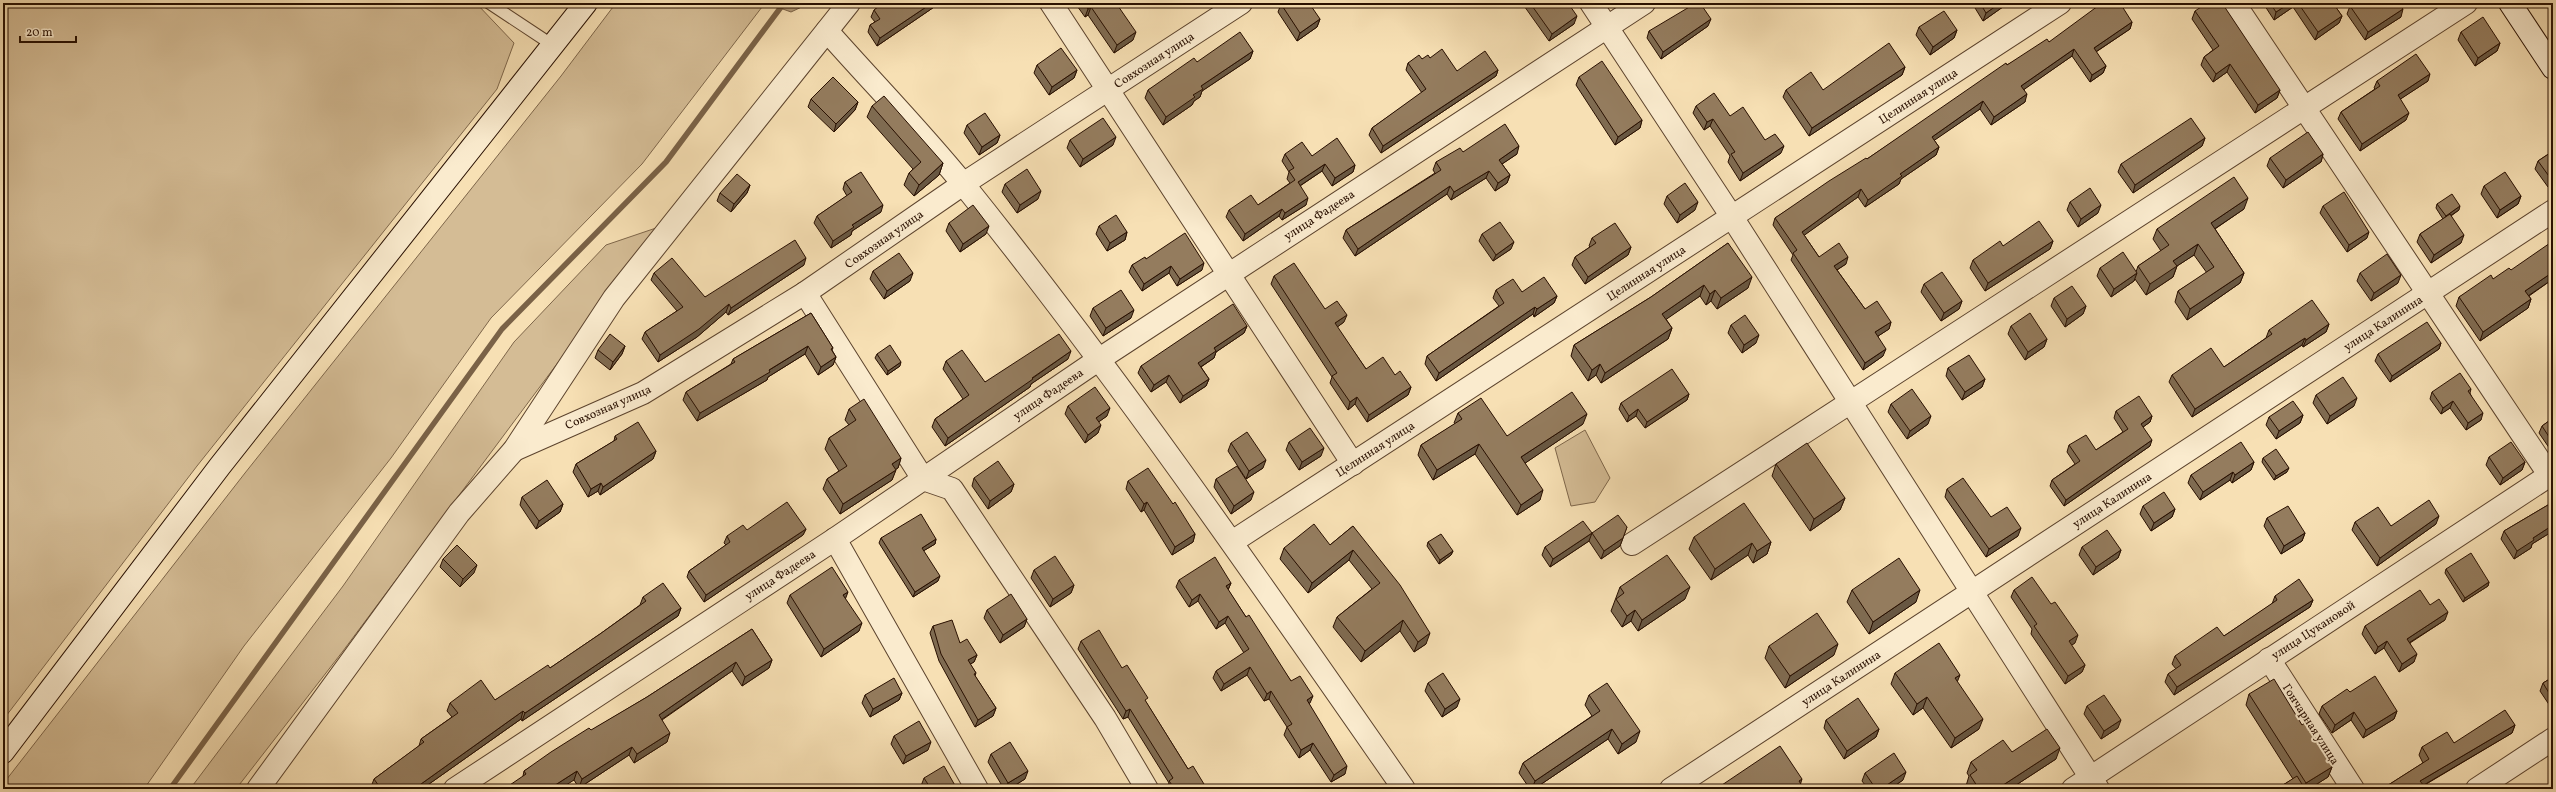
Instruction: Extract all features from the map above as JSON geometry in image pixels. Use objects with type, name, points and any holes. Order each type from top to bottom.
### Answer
[{"type":"street","points":[[3,752],[220,466],[554,46],[586,3]]},
{"type":"street","points":[[258,789],[459,513],[514,450],[614,298],[849,3]]},
{"type":"street","points":[[1051,3],[1353,464]]},
{"type":"street","name":"Совхозная улица","points":[[514,450],[644,393],[805,293],[963,184],[1241,3]]},
{"type":"street","points":[[1591,3],[1732,217],[1972,592],[2088,785]]},
{"type":"street","name":"улица Фадеева","points":[[456,789],[835,539],[1098,360],[1644,3]]},
{"type":"street","name":"Целинная улица","points":[[1232,542],[2060,3]]},
{"type":"street","points":[[2234,3],[2551,474]]},
{"type":"street","points":[[1632,544],[1850,401],[2466,3]]},
{"type":"street","points":[[2510,3],[2553,68]]},
{"type":"street","points":[[827,32],[963,184],[1098,360],[1232,542],[1404,789]]},
{"type":"street","name":"улица Калинина","points":[[1671,789],[2553,211]]},
{"type":"street","points":[[805,293],[923,479],[952,489],[1101,712],[1147,789]]},
{"type":"street","name":"улица Цукановой","points":[[2088,785],[2269,659],[2551,474]]},
{"type":"street","points":[[835,539],[977,789]]},
{"type":"street","name":"Гончарная улица","points":[[2269,659],[2353,789]]},
{"type":"street","points":[[2477,789],[2553,739]]},
{"type":"lane","points":[[489,3],[554,46]]},
{"type":"shaded area","points":[[3,3],[476,3],[514,43],[497,89],[197,466],[3,720]]},
{"type":"shaded area","points":[[616,3],[757,3],[762,7],[642,164],[491,318],[391,458],[244,646],[144,789],[3,789],[3,784],[245,473],[561,76]]},
{"type":"shaded area","points":[[777,3],[810,3],[791,12],[780,8]]},
{"type":"shaded area","points":[[659,227],[343,651],[236,789],[190,789],[343,586],[514,342],[606,245]]},
{"type":"shaded area","points":[[1585,430],[1610,478],[1595,502],[1571,506],[1555,448]]},
{"type":"building","points":[[883,3],[932,3],[880,38],[870,25],[880,19],[874,10]]},
{"type":"building","points":[[1083,3],[1116,3],[1136,32],[1117,45],[1091,7],[1088,9]]},
{"type":"building","points":[[1309,3],[1320,19],[1300,33],[1281,4]]},
{"type":"building","points":[[1530,3],[1568,3],[1577,16],[1552,34]]},
{"type":"building","points":[[1696,3],[1700,3],[1711,19],[1663,52],[1649,31]]},
{"type":"building","points":[[1980,3],[2000,3],[1986,13]]},
{"type":"building","points":[[2102,3],[2120,3],[2132,22],[2094,48],[2106,66],[2092,75],[2074,49],[2021,86],[2027,94],[1994,117],[1983,101],[1932,137],[1939,147],[1900,174],[1902,176],[1868,200],[1861,189],[1802,232],[1819,257],[1839,243],[1848,257],[1834,266],[1865,309],[1877,301],[1891,322],[1875,332],[1886,349],[1865,363],[1793,253],[1797,250],[1775,218],[1829,181],[1866,158],[1867,159],[2006,63],[2007,65],[2047,39],[2049,42]]},
{"type":"building","points":[[2207,3],[2222,3],[2280,90],[2258,105],[2230,64],[2216,74],[2204,57],[2219,46],[2195,11]]},
{"type":"building","points":[[2270,3],[2290,3],[2276,12]]},
{"type":"building","points":[[2298,3],[2333,3],[2342,16],[2318,32]]},
{"type":"building","points":[[2354,3],[2365,3],[2367,6],[2372,3],[2399,3],[2403,9],[2368,32],[2350,6]]},
{"type":"building","points":[[1944,11],[1957,30],[1933,47],[1919,27]]},
{"type":"building","points":[[2483,17],[2500,43],[2478,58],[2461,32]]},
{"type":"building","points":[[1240,32],[1253,51],[1201,86],[1203,89],[1193,95],[1195,97],[1166,117],[1148,90],[1194,58],[1197,62]]},
{"type":"building","points":[[1889,43],[1905,67],[1812,128],[1786,90],[1811,72],[1823,90]]},
{"type":"building","points":[[1061,48],[1077,70],[1052,87],[1037,65]]},
{"type":"building","points":[[1442,49],[1457,71],[1485,51],[1498,70],[1383,146],[1372,128],[1426,89],[1408,63],[1419,55],[1422,59],[1428,55],[1430,58]]},
{"type":"building","points":[[2416,54],[2430,74],[2398,95],[2409,113],[2362,144],[2341,112],[2380,86],[2377,81]]},
{"type":"building","points":[[1602,61],[1642,120],[1618,137],[1579,77]]},
{"type":"building","points":[[833,77],[858,102],[836,124],[811,99]]},
{"type":"building","points":[[1714,93],[1730,116],[1743,107],[1765,140],[1775,134],[1784,146],[1743,173],[1731,154],[1735,152],[1713,119],[1707,122],[1696,106]]},
{"type":"building","points":[[884,96],[943,163],[919,185],[909,173],[921,162],[872,106]]},
{"type":"building","points":[[985,113],[1000,135],[982,147],[967,125]]},
{"type":"building","points":[[1103,118],[1116,137],[1083,159],[1070,140]]},
{"type":"building","points":[[2191,118],[2205,138],[2135,185],[2121,164]]},
{"type":"building","points":[[1505,124],[1519,146],[1499,160],[1510,175],[1498,183],[1489,171],[1454,192],[1450,186],[1358,249],[1346,230],[1441,170],[1436,162],[1460,148],[1463,152]]},
{"type":"building","points":[[2308,132],[2323,154],[2286,180],[2270,158]]},
{"type":"building","points":[[1337,138],[1355,165],[1335,178],[1325,164],[1298,182],[1308,198],[1285,213],[1282,209],[1245,234],[1229,210],[1251,195],[1258,205],[1295,180],[1289,171],[1294,168],[1285,154],[1302,142],[1312,156]]},
{"type":"building","points":[[2553,151],[2553,178],[2551,179],[2538,161]]},
{"type":"building","points":[[1027,169],[1041,191],[1020,205],[1005,184]]},
{"type":"building","points":[[861,172],[883,205],[852,225],[854,227],[833,241],[817,216],[852,192],[845,182]]},
{"type":"building","points":[[2505,172],[2521,196],[2500,210],[2484,186]]},
{"type":"building","points":[[737,174],[750,185],[734,204],[720,193]]},
{"type":"building","points":[[2234,177],[2248,198],[2211,223],[2244,273],[2190,309],[2178,291],[2214,267],[2198,244],[2173,261],[2177,266],[2150,284],[2138,266],[2169,245],[2157,229]]},
{"type":"building","points":[[1685,183],[1698,202],[1680,215],[1667,196]]},
{"type":"building","points":[[2090,188],[2101,205],[2081,219],[2070,202]]},
{"type":"building","points":[[2344,192],[2369,232],[2349,245],[2323,206]]},
{"type":"building","points":[[2452,194],[2460,206],[2446,216],[2437,204]]},
{"type":"building","points":[[973,205],[989,226],[963,244],[949,223]]},
{"type":"building","points":[[2450,214],[2464,235],[2434,255],[2420,234]]},
{"type":"building","points":[[1116,215],[1127,232],[1110,243],[1099,226]]},
{"type":"building","points":[[2039,221],[2053,241],[1988,283],[1973,260],[2000,241],[2003,246]]},
{"type":"building","points":[[1500,222],[1514,242],[1496,255],[1482,234]]},
{"type":"building","points":[[1615,223],[1631,247],[1588,277],[1575,257],[1596,243],[1592,238]]},
{"type":"building","points":[[1185,233],[1204,263],[1180,279],[1171,266],[1144,284],[1132,265],[1145,257],[1146,259]]},
{"type":"building","points":[[795,240],[806,258],[731,308],[729,304],[699,329],[660,355],[645,332],[683,307],[654,273],[672,258],[705,297]]},
{"type":"building","points":[[2553,241],[2553,272],[2525,291],[2531,299],[2483,332],[2459,297],[2491,275],[2493,279],[2509,268],[2511,270]]},
{"type":"building","points":[[1728,243],[1752,277],[1721,298],[1715,290],[1710,294],[1704,285],[1662,314],[1672,328],[1605,373],[1600,364],[1592,370],[1574,345],[1651,297]]},
{"type":"building","points":[[2123,252],[2137,273],[2114,289],[2100,268]]},
{"type":"building","points":[[899,253],[913,273],[887,291],[873,271]]},
{"type":"building","points":[[2387,254],[2401,275],[2374,293],[2360,273]]},
{"type":"building","points":[[1294,263],[1325,309],[1337,301],[1347,315],[1335,323],[1366,369],[1383,357],[1395,375],[1400,371],[1411,387],[1369,415],[1357,397],[1350,402],[1332,376],[1337,373],[1274,276]]},
{"type":"building","points":[[1942,272],[1962,301],[1944,313],[1924,284]]},
{"type":"building","points":[[1544,277],[1557,296],[1537,309],[1535,307],[1439,373],[1427,356],[1504,303],[1496,290],[1513,279],[1522,292]]},
{"type":"building","points":[[2072,286],[2086,306],[2067,319],[2054,298]]},
{"type":"building","points":[[1121,290],[1134,310],[1106,328],[1093,308]]},
{"type":"building","points":[[2312,300],[2329,324],[2195,409],[2172,375],[2211,348],[2224,367],[2272,334],[2269,330]]},
{"type":"building","points":[[1233,304],[1247,326],[1214,348],[1216,351],[1198,363],[1209,379],[1183,396],[1169,375],[1154,385],[1141,366]]},
{"type":"building","points":[[811,313],[833,348],[831,349],[836,357],[821,367],[808,346],[769,370],[770,372],[700,413],[686,392],[735,362],[733,359]]},
{"type":"building","points":[[2030,313],[2047,339],[2028,352],[2011,326]]},
{"type":"building","points":[[1745,315],[1759,335],[1744,345],[1731,325]]},
{"type":"building","points":[[2427,322],[2441,343],[2392,376],[2378,354]]},
{"type":"building","points":[[610,334],[625,346],[613,362],[598,350]]},
{"type":"building","points":[[1059,334],[1071,351],[948,438],[935,419],[969,395],[946,361],[962,350],[985,382]]},
{"type":"building","points":[[890,345],[901,362],[888,371],[877,354]]},
{"type":"building","points":[[1969,355],[1985,379],[1965,392],[1948,368]]},
{"type":"building","points":[[1672,369],[1689,394],[1647,422],[1638,409],[1629,416],[1621,403]]},
{"type":"building","points":[[2460,373],[2471,389],[2468,391],[2483,413],[2468,423],[2453,401],[2443,408],[2432,392]]},
{"type":"building","points":[[2343,377],[2357,398],[2330,416],[2316,395]]},
{"type":"building","points":[[1095,387],[1110,408],[1096,418],[1101,425],[1088,435],[1068,406]]},
{"type":"building","points":[[1912,389],[1931,416],[1910,431],[1891,404]]},
{"type":"building","points":[[1572,392],[1587,414],[1521,457],[1543,490],[1521,505],[1479,444],[1437,470],[1421,445],[1462,419],[1458,413],[1481,398],[1507,436]]},
{"type":"building","points":[[2139,396],[2152,416],[2141,424],[2152,440],[2066,500],[2052,480],[2080,461],[2069,445],[2086,435],[2096,450],[2128,429],[2116,411]]},
{"type":"building","points":[[864,399],[901,458],[892,464],[896,470],[843,504],[827,479],[847,466],[829,438],[856,420],[849,409]]},
{"type":"building","points":[[2293,401],[2303,415],[2279,431],[2269,417]]},
{"type":"building","points":[[2553,418],[2553,443],[2542,426]]},
{"type":"building","points":[[638,422],[656,451],[603,487],[601,483],[591,489],[576,464],[617,439],[615,436]]},
{"type":"building","points":[[1310,428],[1324,448],[1302,462],[1289,442]]},
{"type":"building","points":[[1247,432],[1266,460],[1249,471],[1231,443]]},
{"type":"building","points":[[2241,442],[2254,462],[2235,475],[2233,472],[2203,492],[2191,475]]},
{"type":"building","points":[[2511,442],[2525,462],[2503,478],[2489,457]]},
{"type":"building","points":[[1807,443],[1845,498],[1814,519],[1776,464]]},
{"type":"building","points":[[2276,449],[2289,468],[2276,476],[2263,458]]},
{"type":"building","points":[[998,461],[1014,484],[990,501],[974,478]]},
{"type":"building","points":[[1237,466],[1254,492],[1234,506],[1216,479]]},
{"type":"building","points":[[1148,468],[1173,504],[1175,502],[1195,534],[1175,547],[1147,502],[1144,504],[1128,481]]},
{"type":"building","points":[[1963,478],[1991,517],[2007,507],[2021,528],[1989,549],[1947,489]]},
{"type":"building","points":[[547,480],[563,504],[539,521],[522,497]]},
{"type":"building","points":[[2164,492],[2175,509],[2154,523],[2143,506]]},
{"type":"building","points":[[2429,500],[2439,516],[2380,558],[2355,522],[2378,507],[2391,526]]},
{"type":"building","points":[[787,502],[806,529],[706,595],[689,571],[730,542],[727,536],[743,525],[747,530]]},
{"type":"building","points":[[2553,502],[2553,525],[2517,551],[2504,531]]},
{"type":"building","points":[[1744,503],[1771,542],[1757,551],[1752,543],[1715,569],[1694,537]]},
{"type":"building","points":[[2288,506],[2305,533],[2284,546],[2267,518]]},
{"type":"building","points":[[921,514],[936,539],[922,548],[940,576],[915,592],[881,538]]},
{"type":"building","points":[[1618,515],[1627,527],[1623,538],[1604,551],[1592,533]]},
{"type":"building","points":[[1583,521],[1592,533],[1553,559],[1545,547]]},
{"type":"building","points":[[1314,524],[1330,545],[1353,526],[1400,585],[1430,633],[1418,642],[1403,620],[1365,651],[1337,617],[1380,583],[1353,550],[1312,583],[1284,548]]},
{"type":"building","points":[[2107,530],[2121,550],[2096,567],[2082,547]]},
{"type":"building","points":[[1441,534],[1453,551],[1440,560],[1428,542]]},
{"type":"building","points":[[457,545],[477,565],[463,579],[443,559]]},
{"type":"building","points":[[2471,553],[2489,582],[2465,598],[2446,569]]},
{"type":"building","points":[[1667,555],[1690,587],[1642,620],[1635,610],[1627,616],[1616,599],[1624,593],[1620,587]]},
{"type":"building","points":[[1055,556],[1074,585],[1053,599],[1034,570]]},
{"type":"building","points":[[1215,557],[1231,583],[1226,586],[1246,617],[1249,615],[1291,681],[1300,676],[1313,696],[1307,700],[1347,766],[1334,775],[1313,743],[1301,750],[1287,727],[1292,724],[1271,691],[1267,694],[1250,667],[1224,684],[1216,671],[1249,649],[1228,616],[1219,622],[1200,594],[1192,600],[1179,580]]},
{"type":"building","points":[[1899,558],[1920,590],[1873,622],[1852,590]]},
{"type":"building","points":[[832,567],[848,592],[843,595],[862,623],[824,649],[790,595]]},
{"type":"building","points":[[2032,577],[2051,604],[2055,602],[2078,635],[2069,641],[2085,665],[2068,676],[2034,626],[2037,624],[2014,590]]},
{"type":"building","points":[[2299,579],[2313,600],[2177,687],[2168,674],[2181,665],[2175,656],[2217,627],[2224,636],[2277,600],[2275,596]]},
{"type":"building","points":[[663,583],[681,608],[525,713],[523,711],[414,789],[381,789],[374,779],[424,742],[421,739],[458,713],[450,703],[481,680],[495,700],[548,665],[550,668],[600,634],[646,601],[643,597]]},
{"type":"building","points":[[2420,590],[2430,605],[2439,599],[2448,612],[2407,639],[2417,654],[2402,664],[2387,641],[2378,647],[2365,626]]},
{"type":"building","points":[[1011,594],[1027,619],[1003,635],[987,610]]},
{"type":"building","points":[[1817,613],[1838,644],[1790,676],[1769,646]]},
{"type":"building","points":[[952,620],[960,643],[967,639],[977,655],[968,660],[976,673],[974,674],[996,708],[978,720],[941,654],[933,626]]},
{"type":"building","points":[[752,629],[772,660],[745,677],[736,662],[659,715],[670,733],[637,754],[632,747],[582,779],[577,771],[549,789],[504,789],[526,774],[524,771],[551,752],[589,728],[591,730],[647,697]]},
{"type":"building","points":[[1099,630],[1122,668],[1127,665],[1148,698],[1145,700],[1188,769],[1193,766],[1207,789],[1175,789],[1169,781],[1173,778],[1130,709],[1126,711],[1081,641]]},
{"type":"building","points":[[1939,643],[1960,675],[1955,678],[1983,719],[1955,738],[1927,697],[1917,704],[1895,673]]},
{"type":"building","points":[[1443,673],[1460,699],[1445,709],[1428,683]]},
{"type":"building","points":[[2375,676],[2397,711],[2366,730],[2354,712],[2335,725],[2322,706],[2347,689],[2350,692]]},
{"type":"building","points":[[2553,677],[2553,698],[2552,698],[2543,683]]},
{"type":"building","points":[[894,678],[902,693],[873,709],[865,695]]},
{"type":"building","points":[[2274,679],[2302,725],[2306,722],[2332,767],[2306,783],[2249,694]]},
{"type":"building","points":[[1607,683],[1640,731],[1622,744],[1612,729],[1535,781],[1523,763],[1600,711],[1589,695]]},
{"type":"building","points":[[2104,695],[2121,720],[2104,731],[2087,706]]},
{"type":"building","points":[[1858,698],[1879,729],[1847,751],[1826,720]]},
{"type":"building","points":[[2505,710],[2515,725],[2420,781],[2424,786],[2419,789],[2382,789],[2429,759],[2422,747],[2447,732],[2454,743]]},
{"type":"building","points":[[919,721],[931,742],[906,756],[894,736]]},
{"type":"building","points":[[2047,729],[2060,748],[1997,789],[1989,789],[1988,786],[1984,789],[1979,789],[1970,775],[1977,770],[1971,762],[2003,740],[2012,752]]},
{"type":"building","points":[[1010,742],[1028,771],[1008,783],[991,754]]},
{"type":"building","points":[[1780,746],[1802,779],[1799,781],[1804,789],[1720,789],[1719,787]]},
{"type":"building","points":[[1894,753],[1906,772],[1881,789],[1876,789],[1865,773]]},
{"type":"building","points":[[944,766],[957,789],[931,789],[924,778]]},
{"type":"building","points":[[2297,776],[2305,789],[2285,789],[2283,785]]},
{"type":"building","points":[[2553,782],[2553,789],[2543,789]]},
{"type":"waterway","points":[[170,789],[502,329],[666,162],[784,3]]}]
